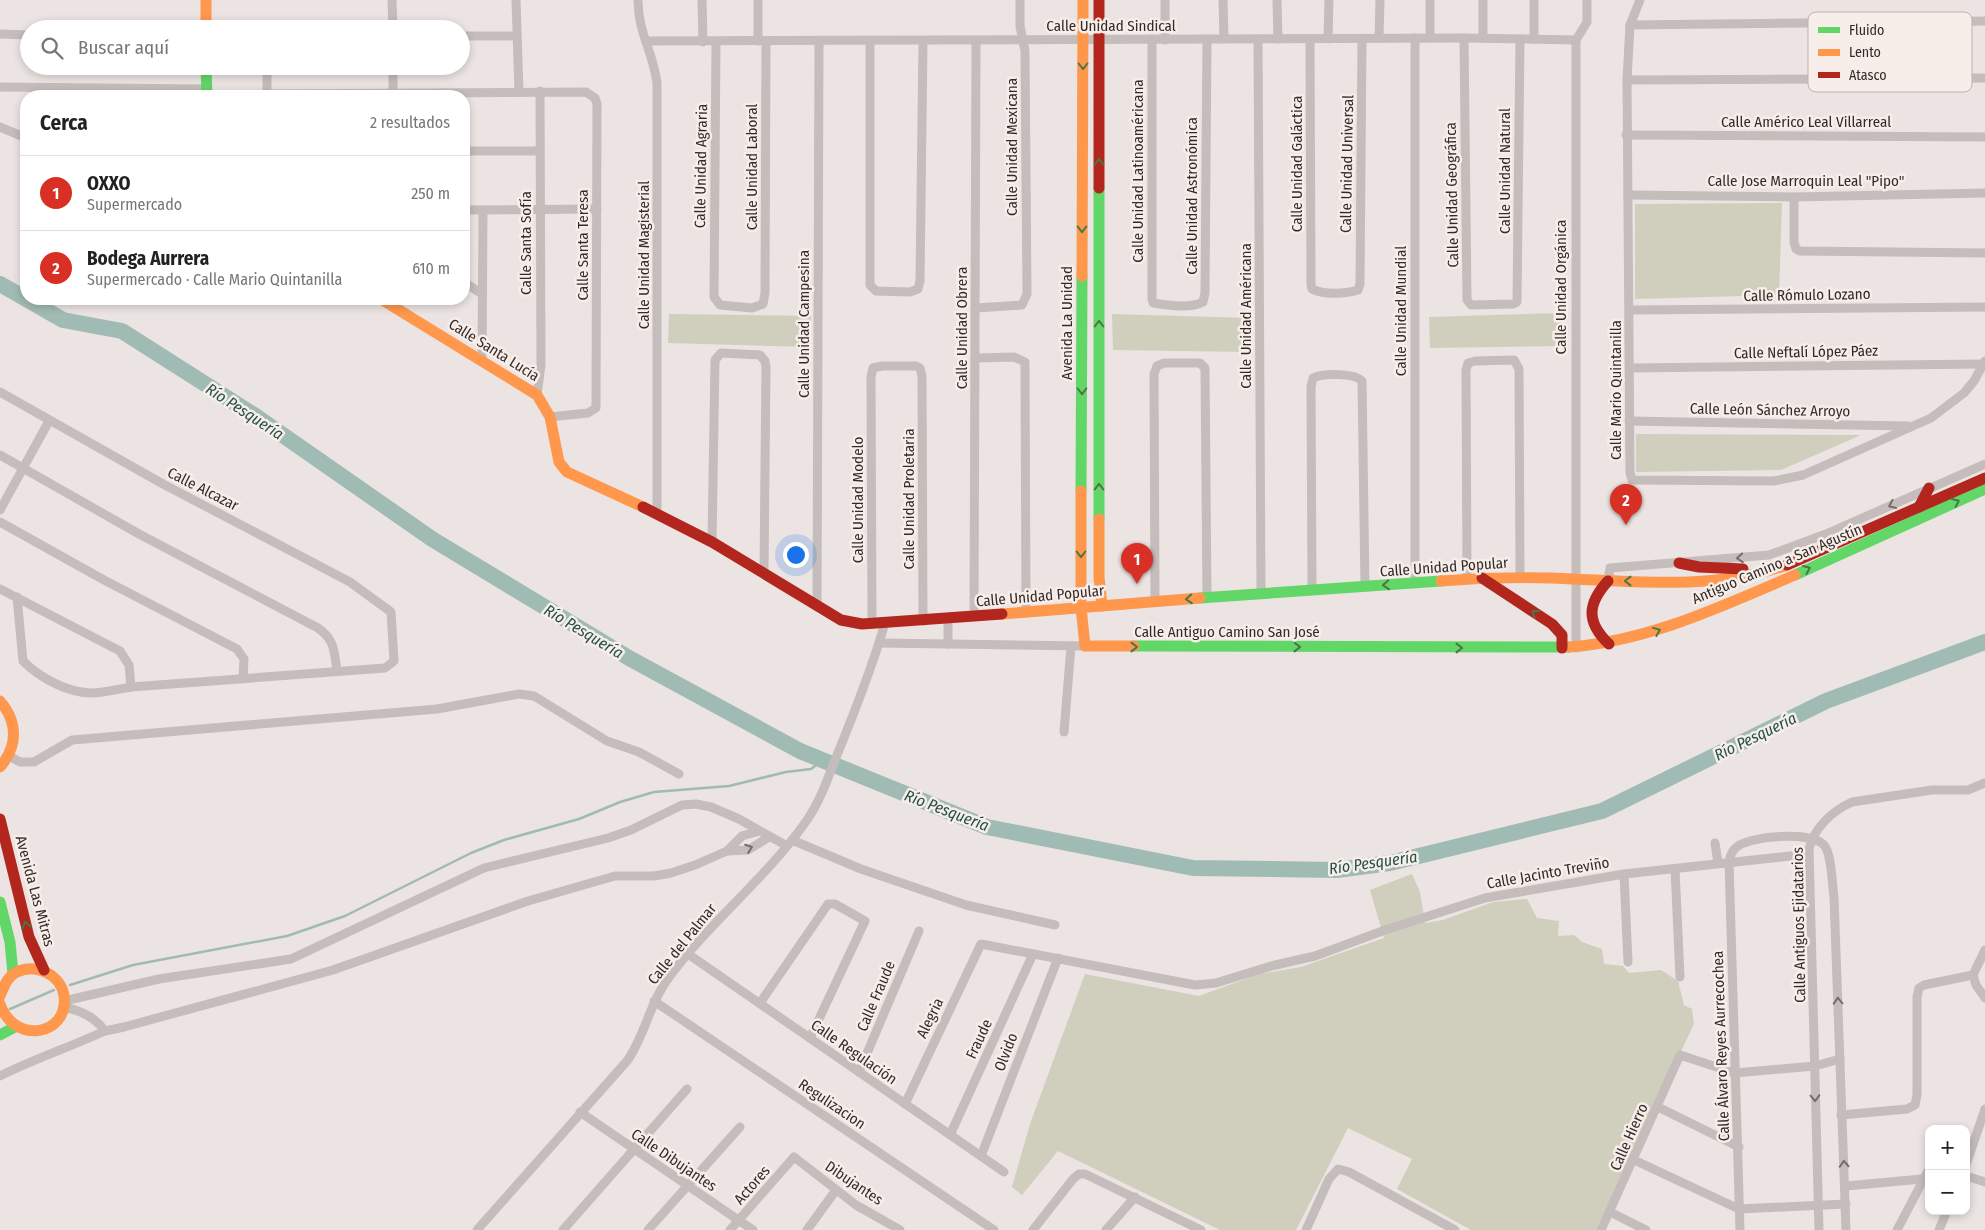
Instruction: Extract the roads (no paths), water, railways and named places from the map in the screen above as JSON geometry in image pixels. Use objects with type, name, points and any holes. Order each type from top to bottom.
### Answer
[{"type":"street","points":[[206,0],[206,20]]},
{"type":"street","points":[[392,0],[393,20]]},
{"type":"street","points":[[516,0],[519,92]]},
{"type":"street","name":"Calle Unidad Magisterial","points":[[638,0],[638,19],[654,64],[658,83],[657,513]]},
{"type":"street","points":[[702,0],[703,42]]},
{"type":"street","points":[[758,0],[762,41]]},
{"type":"street","name":"Calle Unidad Mexicana","points":[[976,308],[1022,305],[1026,294],[1025,51],[1020,0]]},
{"type":"street","name":"Avenida La Unidad","points":[[1083,0],[1081,607],[1085,646]]},
{"type":"street","points":[[1099,0],[1099,577],[1102,606]]},
{"type":"street","points":[[1165,0],[1165,40]]},
{"type":"street","points":[[1223,0],[1224,39]]},
{"type":"street","points":[[1277,0],[1278,39]]},
{"type":"street","points":[[1328,39],[1329,0]]},
{"type":"street","points":[[1380,0],[1380,38]]},
{"type":"street","points":[[1430,0],[1430,38]]},
{"type":"street","points":[[1483,0],[1483,38]]},
{"type":"street","points":[[1534,0],[1534,39]]},
{"type":"street","name":"Calle Unidad Orgánica","points":[[1576,648],[1574,578],[1576,40],[1587,22],[1587,0]]},
{"type":"street","name":"Calle Mario Quintanilla","points":[[1640,0],[1630,25],[1626,136],[1630,310],[1629,421],[1632,480],[1774,481],[1803,475],[1931,418],[1949,406],[1974,381],[1984,363]]},
{"type":"street","points":[[1972,21],[1985,21]]},
{"type":"street","points":[[1630,25],[1808,23]]},
{"type":"street","points":[[0,34],[20,34]]},
{"type":"street","points":[[470,36],[516,36]]},
{"type":"street","name":"Calle Unidad Sindical","points":[[646,42],[1380,38],[1576,40]]},
{"type":"street","name":"Calle Unidad Mundial","points":[[1415,38],[1416,583]]},
{"type":"street","name":"Calle Unidad Geográfica","points":[[1464,38],[1468,300],[1471,304],[1516,303]]},
{"type":"street","name":"Calle Unidad Latinoaméricana","points":[[1152,39],[1152,303]]},
{"type":"street","name":"Calle Unidad Américana","points":[[1258,39],[1261,593]]},
{"type":"street","name":"Calle Unidad Galáctica","points":[[1310,39],[1312,289]]},
{"type":"street","name":"Calle Unidad Universal","points":[[1312,289],[1320,292],[1358,290],[1360,284],[1362,39]]},
{"type":"street","name":"Calle Unidad Natural","points":[[1516,303],[1520,39]]},
{"type":"street","name":"Calle Unidad Astronómica","points":[[1152,303],[1195,305],[1203,302],[1204,298],[1207,40]]},
{"type":"street","name":"Calle Unidad Laboral","points":[[714,291],[716,302],[720,305],[752,308],[763,304],[765,293],[762,41]]},
{"type":"street","points":[[870,41],[870,277],[872,288],[882,291],[915,290],[920,281],[923,41]]},
{"type":"street","name":"Calle Unidad Obrera","points":[[974,616],[976,41]]},
{"type":"street","name":"Calle Unidad Agraria","points":[[714,291],[716,42]]},
{"type":"street","name":"Calle Unidad Campesina","points":[[817,607],[819,42]]},
{"type":"street","points":[[206,75],[207,90]]},
{"type":"street","points":[[267,75],[267,90]]},
{"type":"street","points":[[393,75],[393,90]]},
{"type":"street","points":[[1972,78],[1985,78]]},
{"type":"street","points":[[1627,80],[1808,79]]},
{"type":"street","points":[[0,87],[124,90]]},
{"type":"street","points":[[470,92],[540,91]]},
{"type":"street","name":"Calle Santa Teresa","points":[[540,91],[586,92],[595,98],[597,104],[596,403],[594,411],[588,413],[550,417]]},
{"type":"street","name":"Calle Santa Sofía","points":[[537,395],[541,365],[540,91]]},
{"type":"street","points":[[0,128],[20,136]]},
{"type":"street","name":"Calle Américo Leal Villarreal","points":[[1626,136],[1985,137]]},
{"type":"street","points":[[470,151],[540,151]]},
{"type":"street","name":"Calle Jose Marroquin Leal \"Pipo\"","points":[[1628,195],[1794,197],[1985,193]]},
{"type":"street","points":[[1794,197],[1794,242],[1796,250],[1985,252]]},
{"type":"street","points":[[470,210],[597,209]]},
{"type":"street","points":[[482,361],[483,210]]},
{"type":"street","points":[[470,286],[482,294]]},
{"type":"street","name":"Calle Santa Lucía","points":[[391,305],[537,395],[550,417],[562,468],[574,476],[657,513]]},
{"type":"street","name":"Calle Rómulo Lozano","points":[[1630,310],[1985,307]]},
{"type":"street","points":[[712,542],[714,365],[717,355],[721,353],[755,354],[764,357],[766,367],[764,572]]},
{"type":"street","points":[[976,358],[1021,358],[1025,362],[1026,612]]},
{"type":"street","points":[[1467,579],[1466,366],[1475,361],[1514,360],[1520,369],[1520,576]]},
{"type":"street","points":[[1155,602],[1154,374],[1157,366],[1164,363],[1200,363],[1205,368],[1207,598]]},
{"type":"street","name":"Calle Neftalí López Páez","points":[[1630,368],[1984,363]]},
{"type":"street","name":"Calle Unidad Proletaria","points":[[871,377],[873,368],[882,366],[916,366],[920,368],[922,376],[923,621]]},
{"type":"street","points":[[1312,590],[1311,387],[1313,378],[1321,376],[1358,377],[1363,386],[1365,587]]},
{"type":"street","name":"Calle Unidad Modelo","points":[[871,377],[872,624]]},
{"type":"street","name":"Calle Alcazar","points":[[0,392],[163,484],[350,582],[391,612],[393,664],[385,668],[337,671]]},
{"type":"street","points":[[0,510],[49,421]]},
{"type":"street","name":"Calle León Sánchez Arroyo","points":[[1629,421],[1910,426]]},
{"type":"street","points":[[0,455],[139,534],[329,635],[333,644],[337,671],[92,693],[80,692],[60,685],[30,668],[23,661],[20,648],[17,596]]},
{"type":"street","points":[[1609,644],[1596,630],[1591,612],[1597,593],[1608,581],[1610,568],[1769,555],[1826,534],[1985,464]]},
{"type":"street","name":"Antiguo Camino a San Agustín","points":[[1574,578],[1608,581],[1735,577],[1781,566],[1821,551],[1985,478]]},
{"type":"street","points":[[1919,507],[1929,488]]},
{"type":"street","name":"Antiguo Camino a San Agustín","points":[[1576,648],[1609,644],[1649,635],[1780,581],[1985,489]]},
{"type":"street","name":"Calle Unidad Popular","points":[[657,513],[764,572],[817,607],[841,620],[872,624],[1261,593],[1482,578],[1520,576],[1574,578]]},
{"type":"street","points":[[0,522],[104,580],[237,649],[244,659],[243,679]]},
{"type":"street","points":[[1679,563],[1720,568],[1781,566]]},
{"type":"street","points":[[1482,578],[1552,624],[1562,635],[1562,648]]},
{"type":"street","points":[[0,589],[17,596],[120,651],[129,665],[131,688]]},
{"type":"street","points":[[948,619],[948,644]]},
{"type":"street","name":"Calle del Palmar","points":[[477,1230],[637,1046],[654,1001],[667,980],[688,954],[789,843],[808,819],[864,691],[885,623]]},
{"type":"street","name":"Calle Antiguo Camino San José","points":[[879,643],[1072,646],[1576,648]]},
{"type":"street","points":[[1064,732],[1072,646]]},
{"type":"street","points":[[9,756],[25,763],[34,762],[72,740],[437,709],[518,694],[534,696],[607,741],[639,752],[679,774]]},
{"type":"street","points":[[0,701],[7,709],[13,724],[14,740],[9,756],[0,767]]},
{"type":"street","points":[[1729,862],[1733,850],[1748,841],[1772,837],[1811,840],[1831,816],[1841,807],[1852,802],[1932,790],[1968,790],[1985,783]]},
{"type":"street","points":[[64,1004],[158,979],[291,959],[484,868],[608,838],[630,830],[682,805],[696,804],[711,807],[739,819],[769,837],[966,904],[1055,925]]},
{"type":"street","name":"Avenida Las Mitras","points":[[0,819],[30,937],[44,970]]},
{"type":"street","points":[[727,851],[742,836],[759,831]]},
{"type":"street","points":[[0,1076],[35,1058],[74,1045],[105,1031],[333,970],[518,904],[581,885],[616,876],[654,876],[671,873],[727,851],[748,850],[769,837]]},
{"type":"street","name":"Calle Antiguos Ejidatarios","points":[[1819,1230],[1809,854],[1811,840],[1824,846],[1830,864],[1834,898],[1846,1186],[1846,1230]]},
{"type":"street","points":[[1715,843],[1718,862]]},
{"type":"street","name":"Calle Jacinto Treviño","points":[[981,944],[1195,984],[1216,983],[1271,966],[1315,956],[1385,930],[1485,898],[1624,874],[1718,862],[1809,854]]},
{"type":"street","name":"Calle Álvaro Reyes Aurrecochea","points":[[1729,862],[1740,1230]]},
{"type":"street","points":[[1675,869],[1680,977]]},
{"type":"street","points":[[1624,874],[1628,962]]},
{"type":"street","points":[[0,902],[10,942],[13,974]]},
{"type":"street","points":[[760,1003],[828,904],[836,904],[865,921],[810,1038]]},
{"type":"street","name":"Calle Fraude","points":[[859,1072],[919,931]]},
{"type":"street","name":"Alegria","points":[[905,1104],[981,944]]},
{"type":"street","points":[[1985,950],[1973,975],[1976,985],[1985,998]]},
{"type":"street","name":"Calle Regulación","points":[[688,954],[1004,1172]]},
{"type":"street","name":"Fraude","points":[[950,1135],[1033,954]]},
{"type":"street","name":"Olvido","points":[[981,1156],[1058,958]]},
{"type":"street","points":[[0,992],[13,974],[25,968],[44,970],[59,982],[64,1004],[54,1024],[42,1030],[28,1032],[15,1027],[5,1017],[0,1004]]},
{"type":"street","points":[[1842,1115],[1907,1108],[1915,1105],[1917,1095],[1917,997],[1919,988],[1924,985],[1973,975]]},
{"type":"street","name":"Regulizacion","points":[[654,1001],[994,1230]]},
{"type":"street","points":[[64,1004],[98,1022],[105,1031]]},
{"type":"street","points":[[0,1035],[15,1027]]},
{"type":"street","name":"Calle Hierro","points":[[1601,1230],[1680,1055],[1735,1073]]},
{"type":"street","points":[[1735,1073],[1815,1066],[1840,1059]]},
{"type":"street","points":[[563,1230],[687,1089]]},
{"type":"street","points":[[1658,1107],[1739,1147]]},
{"type":"street","points":[[1970,1153],[1985,1109]]},
{"type":"street","name":"Calle Dibujantes","points":[[580,1112],[753,1230]]},
{"type":"street","points":[[648,1230],[740,1127]]},
{"type":"street","name":"Dibujantes","points":[[794,1157],[856,1205],[900,1230]]},
{"type":"street","name":"Actores","points":[[730,1230],[794,1157]]},
{"type":"street","points":[[1634,1160],[1739,1209],[1846,1204]]},
{"type":"street","points":[[1316,1230],[1308,1226],[1329,1178],[1338,1169],[1349,1172],[1455,1230]]},
{"type":"street","points":[[1897,1230],[1928,1170]]},
{"type":"street","points":[[1033,1230],[1072,1179],[1079,1174],[1094,1177],[1135,1197],[1185,1227],[1201,1230]]},
{"type":"street","points":[[1970,1177],[1985,1182]]},
{"type":"street","points":[[1846,1186],[1922,1179]]},
{"type":"street","points":[[807,1230],[836,1190]]},
{"type":"street","points":[[1106,1230],[1135,1197]]},
{"type":"street","points":[[1610,1212],[1646,1230]]},
{"type":"street","points":[[1939,1230],[1945,1215]]},
{"type":"waterway","name":"Río Pesquería","points":[[0,284],[20,295]]},
{"type":"waterway","name":"Río Pesquería","points":[[37,305],[63,320],[122,331],[257,417],[432,539],[629,658],[800,751],[987,827],[1193,868],[1337,870],[1390,863],[1602,811],[1826,701],[1985,642]]},
{"type":"waterway","points":[[70,985],[133,965],[287,936],[345,916],[471,853],[504,840],[579,819],[620,802],[654,792],[729,786],[786,772],[811,769],[823,760]]},
{"type":"waterway","points":[[10,1009],[54,990]]},
{"type":"place","name":"Bodega Aurrera","points":[[1626,525]]},
{"type":"place","name":"OXXO","points":[[1137,584]]}]
